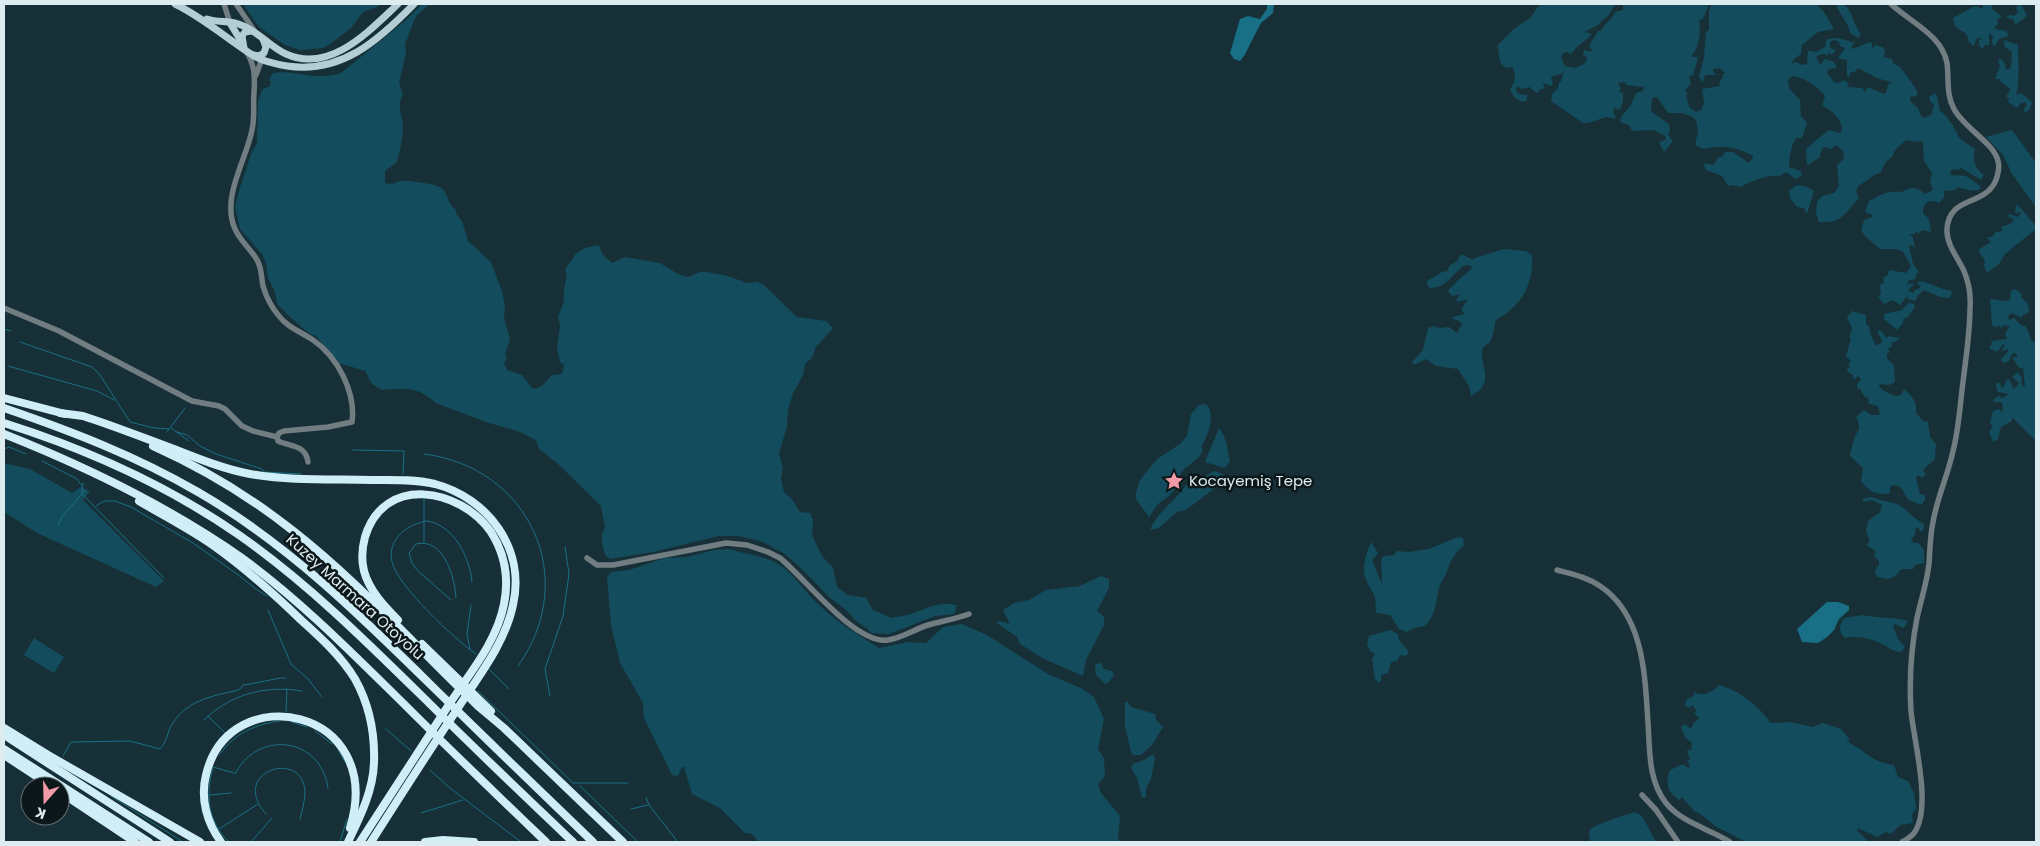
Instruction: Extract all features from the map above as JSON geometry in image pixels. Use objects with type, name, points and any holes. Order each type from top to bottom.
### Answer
[{"type":"highway","points":[[4,398],[117,431],[161,450],[222,481],[263,508],[318,550],[472,700],[504,728],[623,842]]},
{"type":"highway","name":"Kuzey Marmara Otoyolu","points":[[4,408],[77,433],[146,464],[198,492],[274,543],[360,616],[594,842]]},
{"type":"highway","points":[[60,413],[92,419],[217,465],[249,474],[275,478],[426,483],[462,494],[490,516],[510,548],[516,580],[513,606],[508,621],[496,647],[474,683],[371,842]]},
{"type":"highway","name":"Kuzey Marmara Otoyolu","points":[[4,423],[79,450],[142,478],[214,518],[266,555],[346,622],[573,842]]},
{"type":"highway","points":[[4,434],[91,471],[184,520],[242,559],[272,582],[333,635],[546,842]]},
{"type":"highway","points":[[91,471],[180,524],[238,564],[313,630],[344,663],[355,679],[364,698],[374,746],[372,782],[366,801],[347,842]]},
{"type":"highway","points":[[360,842],[424,743],[468,677],[489,643],[502,614],[506,588],[504,559],[499,546],[486,525],[465,506],[451,499],[430,494],[407,496],[396,500],[383,509],[367,532],[362,562],[368,581],[378,598],[392,614],[491,711],[504,728]]},
{"type":"highway","points":[[221,842],[209,822],[204,801],[204,784],[211,759],[225,739],[241,727],[259,719],[284,716],[306,721],[326,731],[336,740],[350,760],[354,771],[357,792],[354,816],[347,842]]},
{"type":"highway","points":[[4,728],[200,842]]},
{"type":"highway","points":[[4,735],[170,842]]},
{"type":"highway","points":[[4,749],[149,842]]},
{"type":"highway","points":[[4,755],[36,776]]},
{"type":"highway","points":[[70,799],[135,842]]},
{"type":"highway","points":[[425,842],[443,840],[474,842]]},
{"type":"main road","points":[[175,4],[198,15],[220,22],[240,24],[274,47],[299,59],[315,60],[326,57],[350,45],[398,4]]},
{"type":"main road","points":[[230,22],[243,45],[253,56],[263,56],[278,65],[312,68],[334,64],[358,52],[414,4]]},
{"type":"main road","points":[[198,15],[243,45]]},
{"type":"main road","points":[[243,45],[243,34],[257,35],[266,47],[263,56]]},
{"type":"street","points":[[236,4],[257,35]]},
{"type":"street","points":[[1891,4],[1939,44],[1946,62],[1949,95],[1954,109],[1971,131],[1992,149],[1999,168],[1991,188],[1978,199],[1955,208],[1951,213],[1947,228],[1948,240],[1968,282],[1970,325],[1954,447],[1933,521],[1926,581],[1912,642],[1910,665],[1911,711],[1920,775],[1921,813],[1916,831],[1910,838],[1902,842]]},
{"type":"street","points":[[220,22],[225,6]]},
{"type":"street","points":[[225,6],[230,22]]},
{"type":"street","points":[[243,45],[253,66],[255,77],[254,122],[232,198],[231,212],[233,223],[239,236],[258,261],[266,293],[278,316],[314,341],[332,359],[346,382],[353,412],[352,422],[328,428],[284,431],[279,433],[277,437]]},
{"type":"street","points":[[255,77],[263,56]]},
{"type":"street","points":[[4,308],[59,331],[192,401],[226,409],[236,420],[253,432],[277,437],[280,442],[303,450],[308,456],[308,462]]},
{"type":"street","points":[[587,558],[597,565],[613,565],[726,543],[747,545],[780,558],[851,625],[869,636],[882,640],[899,637],[927,626],[969,614]]},
{"type":"street","points":[[1557,570],[1588,579],[1600,586],[1623,608],[1635,630],[1642,664],[1649,750],[1654,782],[1666,802],[1678,815],[1730,842]]},
{"type":"street","points":[[1642,794],[1656,810],[1678,842]]},
{"type":"shaded area","points":[[243,4],[380,4],[363,12],[351,28],[329,45],[323,48],[300,50],[285,45],[259,27]]},
{"type":"shaded area","points":[[422,4],[430,4],[416,16],[405,44],[406,53],[399,83],[403,95],[400,103],[403,126],[400,151],[397,161],[385,171],[385,183],[414,182],[443,189],[450,204],[462,221],[468,241],[491,262],[502,291],[505,306],[504,318],[510,339],[505,354],[507,358],[504,363],[507,370],[522,375],[532,388],[535,389],[542,386],[552,375],[562,374],[564,365],[560,362],[557,348],[560,325],[558,317],[564,301],[567,274],[565,271],[575,254],[585,248],[599,245],[602,254],[612,263],[625,257],[660,263],[678,274],[688,277],[700,272],[706,272],[724,275],[745,283],[757,282],[764,285],[797,317],[826,321],[833,328],[816,347],[812,358],[805,364],[803,375],[793,393],[788,410],[787,426],[779,454],[783,468],[781,479],[784,492],[791,498],[800,512],[810,513],[813,520],[812,535],[822,556],[833,568],[837,587],[848,595],[866,598],[873,610],[892,618],[905,616],[942,604],[957,605],[954,614],[935,616],[889,634],[871,633],[830,598],[785,554],[763,542],[739,536],[719,536],[653,552],[610,559],[605,555],[602,543],[602,534],[605,527],[601,506],[557,463],[539,449],[536,440],[520,432],[486,422],[436,403],[429,397],[411,389],[382,390],[372,384],[365,371],[339,363],[316,336],[310,334],[277,304],[275,292],[268,278],[262,254],[240,229],[235,207],[251,154],[257,143],[258,100],[263,89],[270,86],[271,82],[269,80],[273,73],[282,72],[322,76],[341,73],[406,20]]},
{"type":"shaded area","points":[[1267,4],[1274,4],[1273,13],[1261,23],[1240,61],[1234,59],[1230,53],[1240,19],[1248,16],[1260,19],[1267,9]]},
{"type":"shaded area","points":[[1540,4],[1616,4],[1600,24],[1585,32],[1592,34],[1571,54],[1563,53],[1561,58],[1565,66],[1575,68],[1584,64],[1587,59],[1583,55],[1584,50],[1593,52],[1589,46],[1598,31],[1601,31],[1615,12],[1623,10],[1623,4],[1709,4],[1703,19],[1699,20],[1699,39],[1692,55],[1692,57],[1698,58],[1693,75],[1689,76],[1691,84],[1685,90],[1688,94],[1686,95],[1689,107],[1696,112],[1701,110],[1704,103],[1702,89],[1720,86],[1719,83],[1723,77],[1722,75],[1725,73],[1719,68],[1713,69],[1716,75],[1705,75],[1703,82],[1699,76],[1704,58],[1706,32],[1709,30],[1709,10],[1712,4],[1816,4],[1824,12],[1834,29],[1818,32],[1802,45],[1801,54],[1791,64],[1796,62],[1802,65],[1807,64],[1808,51],[1816,52],[1825,47],[1827,39],[1839,38],[1855,43],[1851,46],[1853,49],[1870,42],[1872,43],[1872,49],[1875,45],[1883,47],[1885,51],[1884,57],[1892,59],[1893,63],[1900,67],[1916,89],[1918,94],[1915,97],[1911,96],[1910,101],[1918,108],[1921,116],[1923,118],[1931,115],[1934,105],[1929,97],[1935,93],[1940,111],[1951,123],[1959,138],[1975,149],[1975,164],[1984,175],[1981,180],[1961,168],[1958,170],[1953,169],[1950,172],[1951,175],[1966,176],[1980,186],[1980,189],[1972,191],[1958,187],[1955,190],[1944,191],[1944,197],[1939,203],[1935,201],[1927,202],[1923,208],[1923,213],[1929,219],[1931,232],[1922,230],[1919,233],[1909,234],[1913,237],[1915,248],[1911,245],[1909,246],[1913,264],[1918,271],[1915,279],[1908,281],[1907,285],[1914,284],[1908,290],[1913,293],[1920,288],[1921,286],[1917,284],[1919,281],[1952,291],[1950,298],[1940,297],[1924,290],[1915,301],[1908,299],[1907,296],[1900,305],[1893,300],[1884,304],[1878,297],[1881,293],[1880,285],[1884,282],[1883,278],[1888,275],[1889,270],[1906,273],[1911,266],[1903,252],[1897,249],[1880,249],[1861,230],[1864,220],[1872,217],[1872,215],[1865,212],[1869,201],[1885,193],[1902,192],[1911,188],[1925,194],[1933,190],[1930,182],[1932,173],[1924,161],[1923,141],[1906,140],[1895,150],[1880,173],[1858,186],[1856,191],[1859,198],[1846,213],[1833,221],[1819,222],[1816,213],[1817,202],[1822,196],[1834,193],[1839,186],[1837,165],[1843,160],[1844,153],[1837,145],[1831,149],[1824,147],[1820,157],[1807,164],[1806,149],[1829,130],[1840,133],[1842,129],[1840,121],[1835,115],[1822,106],[1825,96],[1814,86],[1797,77],[1792,76],[1788,80],[1789,88],[1800,100],[1801,117],[1807,122],[1802,138],[1796,138],[1794,141],[1789,160],[1789,167],[1801,171],[1802,175],[1796,179],[1786,172],[1780,176],[1760,178],[1741,187],[1728,186],[1722,176],[1706,170],[1703,163],[1713,165],[1725,152],[1733,152],[1749,163],[1753,156],[1734,148],[1716,147],[1703,149],[1695,145],[1698,131],[1696,120],[1691,116],[1682,113],[1668,113],[1657,97],[1652,98],[1651,111],[1669,124],[1668,135],[1673,141],[1664,152],[1659,143],[1666,139],[1665,136],[1654,130],[1632,131],[1629,125],[1620,122],[1621,117],[1631,105],[1636,93],[1643,91],[1644,87],[1626,85],[1625,82],[1618,83],[1621,89],[1619,92],[1623,93],[1623,101],[1620,110],[1615,108],[1613,110],[1616,119],[1607,117],[1587,123],[1583,123],[1551,101],[1552,94],[1558,88],[1564,71],[1553,76],[1551,86],[1543,83],[1545,89],[1541,89],[1537,93],[1529,87],[1521,89],[1517,86],[1516,90],[1519,94],[1527,95],[1527,100],[1523,102],[1515,98],[1510,90],[1515,78],[1514,70],[1512,67],[1506,68],[1501,63],[1497,46],[1515,28],[1530,18]],"holes":[[[1834,40],[1839,42],[1840,46],[1845,48],[1838,58],[1847,60],[1847,76],[1849,77],[1850,73],[1858,68],[1877,78],[1893,83],[1888,84],[1886,93],[1884,94],[1868,87],[1865,92],[1862,88],[1848,87],[1849,83],[1843,80],[1839,83],[1834,82],[1827,73],[1828,69],[1837,68],[1834,62],[1825,59],[1820,65],[1816,56],[1824,54],[1828,56],[1828,52],[1832,55],[1836,50],[1830,48],[1830,42]]]},
{"type":"shaded area","points":[[1835,4],[1844,4],[1847,7],[1861,34],[1858,38],[1850,33]]},
{"type":"shaded area","points":[[1983,4],[1992,4],[1992,9],[2002,17],[1997,19],[1998,25],[1995,26],[1995,29],[2006,31],[2009,36],[1999,39],[1994,47],[1992,42],[1993,36],[1989,33],[1989,45],[1985,45],[1982,49],[1979,45],[1979,40],[1983,38],[1977,38],[1974,46],[1968,41],[1965,33],[1955,26],[1953,18],[1975,6],[1983,9]]},
{"type":"shaded area","points":[[2018,4],[2021,4],[2027,16],[2015,25],[2014,20],[2006,17],[2014,16],[2018,12],[2016,8]]},
{"type":"shaded area","points":[[2004,40],[2018,45],[2016,94],[2021,93],[2032,102],[2030,109],[2025,113],[2024,109],[2027,105],[2025,102],[2021,103],[2017,108],[2008,102],[2009,99],[2006,96],[2010,89],[2000,79],[1995,79],[2000,66],[1998,61],[2000,58],[2005,63],[2006,70],[2011,68],[2012,52],[2005,47]]},
{"type":"shaded area","points":[[2012,130],[2036,163],[2036,207],[2012,174],[2003,155],[1986,137]]},
{"type":"shaded area","points":[[1797,185],[1805,186],[1814,191],[1807,214],[1804,208],[1797,207],[1790,198],[1789,191]]},
{"type":"shaded area","points":[[2017,204],[2036,226],[2036,229],[2005,254],[1999,264],[1987,273],[1984,266],[1985,261],[1978,250],[1991,242],[1987,237],[1992,237],[1996,232],[2003,231],[2001,227],[2012,223],[2014,219],[2008,217],[2009,214],[2018,217],[2021,213],[2018,212],[2016,214]]},
{"type":"shaded area","points":[[1504,249],[1526,251],[1532,255],[1531,276],[1519,301],[1496,320],[1492,338],[1483,348],[1482,353],[1485,379],[1479,391],[1471,396],[1469,386],[1458,369],[1436,366],[1426,359],[1414,365],[1412,362],[1423,350],[1428,328],[1434,326],[1439,328],[1449,327],[1457,333],[1462,324],[1453,319],[1453,317],[1465,314],[1461,310],[1468,299],[1458,302],[1456,300],[1460,294],[1452,296],[1448,291],[1472,268],[1465,265],[1446,283],[1436,287],[1430,288],[1427,281],[1442,272],[1448,271],[1449,266],[1457,261],[1461,254],[1473,260]]},
{"type":"shaded area","points":[[2015,289],[2021,293],[2022,298],[2028,304],[2029,312],[2023,315],[2022,318],[2012,313],[2008,316],[2009,320],[2014,318],[2022,326],[2026,326],[2032,342],[2036,341],[2036,441],[2012,417],[2012,421],[2001,427],[1998,439],[1993,442],[1989,432],[1993,426],[1990,423],[1993,411],[1999,409],[2003,411],[2002,402],[1994,402],[1993,400],[1998,396],[2002,398],[2009,394],[1998,392],[1997,383],[2000,383],[2002,389],[2009,379],[2014,389],[2019,383],[2012,377],[2018,372],[2022,378],[2023,387],[2025,386],[2023,368],[2019,368],[2013,359],[2013,357],[2018,357],[2016,353],[2012,354],[2009,361],[2003,363],[2001,359],[2009,351],[2007,349],[2001,351],[2005,345],[2003,344],[1997,352],[1989,348],[1992,344],[1991,341],[2007,339],[2005,334],[2010,326],[2003,325],[2002,329],[2000,326],[1995,327],[1992,325],[1990,299],[2007,301],[2010,299],[2011,291]]},
{"type":"shaded area","points":[[1908,303],[1914,304],[1915,307],[1908,317],[1903,319],[1903,323],[1897,330],[1884,319],[1884,314],[1902,310]]},
{"type":"shaded area","points":[[1851,311],[1866,315],[1866,325],[1869,326],[1876,346],[1882,340],[1878,330],[1887,338],[1889,336],[1900,338],[1892,342],[1892,346],[1888,349],[1890,352],[1887,354],[1887,359],[1894,365],[1895,382],[1889,385],[1879,384],[1883,390],[1895,396],[1901,395],[1904,389],[1910,394],[1915,403],[1916,413],[1923,421],[1928,422],[1930,437],[1936,444],[1935,459],[1923,470],[1926,474],[1922,478],[1919,475],[1916,477],[1920,494],[1925,495],[1925,500],[1921,505],[1909,500],[1901,488],[1897,486],[1893,485],[1890,487],[1890,493],[1886,494],[1867,488],[1861,481],[1863,468],[1850,456],[1855,436],[1859,430],[1856,417],[1864,410],[1871,415],[1879,415],[1880,413],[1878,406],[1869,404],[1868,398],[1857,388],[1857,384],[1861,379],[1858,376],[1854,380],[1853,375],[1847,369],[1851,361],[1846,356],[1852,329],[1847,318],[1848,315],[1851,315]]},
{"type":"shaded area","points":[[1205,404],[1209,407],[1211,418],[1209,431],[1201,447],[1203,450],[1199,457],[1182,471],[1178,478],[1178,485],[1170,495],[1157,505],[1149,517],[1136,499],[1140,480],[1157,459],[1180,444],[1187,436],[1191,414],[1199,405]]},
{"type":"shaded area","points":[[1219,428],[1225,439],[1230,461],[1225,468],[1205,462]]},
{"type":"shaded area","points":[[4,463],[30,469],[72,493],[81,487],[90,491],[83,500],[164,581],[156,587],[37,533],[4,512]]},
{"type":"shaded area","points":[[1214,471],[1223,474],[1224,481],[1186,510],[1177,512],[1159,528],[1150,530],[1157,518],[1186,485],[1198,487],[1203,477]]},
{"type":"shaded area","points":[[1871,497],[1898,505],[1924,524],[1923,531],[1921,532],[1916,528],[1915,535],[1911,539],[1913,543],[1918,543],[1924,550],[1924,563],[1915,565],[1913,569],[1902,569],[1890,579],[1877,577],[1875,572],[1876,567],[1879,566],[1879,561],[1874,556],[1876,551],[1866,545],[1870,542],[1866,531],[1868,521],[1880,512],[1882,505],[1872,500],[1863,502],[1863,499]]},
{"type":"shaded area","points":[[1458,537],[1463,538],[1464,545],[1451,561],[1440,586],[1433,613],[1425,626],[1414,628],[1407,632],[1399,629],[1390,615],[1376,613],[1375,597],[1367,582],[1364,570],[1371,542],[1378,553],[1372,560],[1382,584],[1381,559],[1384,556],[1394,555],[1397,551],[1408,552],[1429,549]]},
{"type":"shaded area","points":[[730,549],[773,561],[783,567],[823,609],[846,627],[879,648],[908,642],[926,643],[943,627],[962,624],[987,635],[1048,674],[1081,688],[1094,697],[1104,719],[1098,749],[1104,758],[1105,776],[1098,784],[1101,793],[1120,816],[1118,838],[1120,842],[759,842],[752,834],[745,833],[720,808],[692,794],[684,767],[682,767],[678,776],[672,775],[644,718],[643,703],[620,663],[611,625],[607,578],[611,572],[629,570],[665,558],[687,557],[714,550]]},
{"type":"shaded area","points":[[1101,576],[1109,579],[1109,588],[1097,611],[1104,617],[1104,625],[1086,660],[1083,676],[1044,659],[1020,644],[1017,637],[997,623],[999,621],[1010,624],[1003,610],[1014,603],[1029,600],[1046,590],[1080,586]]},
{"type":"shaded area","points":[[1827,602],[1838,602],[1849,606],[1849,610],[1839,619],[1834,630],[1827,637],[1818,643],[1802,642],[1797,629]]},
{"type":"shaded area","points":[[1862,615],[1908,621],[1904,628],[1895,624],[1893,626],[1898,639],[1905,647],[1901,652],[1892,650],[1869,639],[1859,637],[1845,638],[1840,628],[1844,618]]},
{"type":"shaded area","points":[[1390,630],[1398,634],[1399,640],[1409,652],[1406,656],[1400,655],[1397,661],[1391,662],[1388,673],[1381,675],[1379,683],[1375,679],[1372,659],[1375,654],[1370,651],[1367,644],[1369,636]]},
{"type":"shaded area","points":[[34,638],[64,657],[54,673],[24,655]]},
{"type":"shaded area","points":[[1101,663],[1104,669],[1112,671],[1114,675],[1105,684],[1096,675],[1095,664]]},
{"type":"shaded area","points":[[1720,685],[1749,700],[1771,723],[1790,722],[1813,727],[1823,723],[1841,729],[1850,740],[1847,740],[1868,755],[1876,760],[1894,765],[1898,777],[1908,781],[1914,793],[1916,809],[1912,814],[1913,823],[1900,825],[1891,834],[1886,832],[1877,837],[1858,828],[1857,831],[1866,839],[1866,842],[1746,842],[1715,826],[1695,812],[1682,797],[1680,800],[1672,794],[1668,787],[1668,775],[1670,770],[1683,764],[1688,768],[1690,766],[1687,760],[1690,760],[1687,750],[1691,750],[1692,743],[1685,737],[1681,727],[1685,724],[1691,729],[1694,722],[1700,719],[1694,713],[1697,711],[1692,705],[1690,708],[1685,705],[1687,699],[1694,696],[1694,692],[1705,694]]},
{"type":"shaded area","points":[[1125,702],[1128,702],[1131,707],[1155,714],[1156,720],[1163,727],[1152,745],[1141,755],[1133,755],[1131,752],[1125,726]]},
{"type":"shaded area","points":[[1153,754],[1155,759],[1151,779],[1146,788],[1146,797],[1142,798],[1137,778],[1131,768],[1133,764]]},
{"type":"shaded area","points":[[1635,812],[1642,816],[1656,842],[1591,842],[1589,833],[1592,828]]},
{"type":"waterway","points":[[4,329],[11,331]]},
{"type":"waterway","points":[[20,342],[92,367],[100,375],[130,422],[154,428],[169,429]]},
{"type":"waterway","points":[[8,366],[97,391],[114,400]]},
{"type":"waterway","points":[[167,432],[185,408]]},
{"type":"waterway","points":[[171,428],[189,441]]},
{"type":"waterway","points":[[177,432],[187,435],[200,446],[216,454],[262,469],[264,472],[301,474]]},
{"type":"waterway","points":[[4,449],[9,447],[26,454]]},
{"type":"waterway","points":[[353,450],[404,451],[403,474]]},
{"type":"waterway","points":[[424,454],[461,463],[492,480],[516,504],[534,532],[544,564],[545,598],[536,632],[518,666]]},
{"type":"waterway","points":[[42,461],[77,479],[82,486]]},
{"type":"waterway","points":[[82,492],[83,483]]},
{"type":"waterway","points":[[58,525],[62,517],[85,490]]},
{"type":"waterway","points":[[82,494],[164,578]]},
{"type":"waterway","points":[[424,499],[424,542]]},
{"type":"waterway","points":[[96,506],[104,501],[115,501],[131,507],[193,543],[267,596]]},
{"type":"waterway","points":[[472,582],[468,563],[459,544],[453,536],[437,524],[427,521],[416,524],[396,538],[392,549],[392,562],[404,584],[442,625],[476,654]]},
{"type":"waterway","points":[[451,600],[417,570],[412,563],[409,553],[416,544],[426,543],[441,553],[450,570],[456,598]]},
{"type":"waterway","points":[[550,696],[545,669],[563,616],[569,574],[565,547]]},
{"type":"waterway","points":[[470,649],[467,634],[471,605]]},
{"type":"waterway","points":[[268,610],[291,664],[308,679],[322,697]]},
{"type":"waterway","points":[[489,669],[509,689]]},
{"type":"waterway","points":[[245,685],[286,678]]},
{"type":"waterway","points":[[63,756],[71,742],[130,741],[160,749],[165,742],[170,728],[182,712],[207,698],[240,689],[244,684]]},
{"type":"waterway","points":[[204,720],[226,704],[249,694],[275,689],[302,691]]},
{"type":"waterway","points":[[286,712],[287,689]]},
{"type":"waterway","points":[[478,691],[573,783],[628,783]]},
{"type":"waterway","points":[[208,716],[226,734]]},
{"type":"waterway","points":[[220,754],[239,735],[254,727],[280,721]]},
{"type":"waterway","points":[[292,722],[307,727]]},
{"type":"waterway","points":[[385,728],[411,751]]},
{"type":"waterway","points":[[315,731],[332,744]]},
{"type":"waterway","points":[[235,774],[245,760],[258,750],[273,745],[288,745],[302,749],[314,758],[323,771],[328,788]]},
{"type":"waterway","points":[[338,750],[345,762]]},
{"type":"waterway","points":[[213,767],[234,773]]},
{"type":"waterway","points":[[213,768],[209,788],[210,808],[217,826],[229,842]]},
{"type":"waterway","points":[[266,814],[257,799],[256,786],[261,777],[270,770],[282,768],[293,771],[301,779],[305,792],[300,819]]},
{"type":"waterway","points":[[430,770],[450,788],[521,842]]},
{"type":"waterway","points":[[580,786],[638,842]]},
{"type":"waterway","points":[[209,795],[231,793]]},
{"type":"waterway","points":[[111,796],[183,842]]},
{"type":"waterway","points":[[646,798],[649,805],[678,842]]},
{"type":"waterway","points":[[421,813],[463,800]]},
{"type":"waterway","points":[[219,829],[258,804]]},
{"type":"waterway","points":[[631,809],[648,805]]},
{"type":"waterway","points":[[251,842],[272,818]]},
{"type":"waterway","points":[[340,842],[347,819]]},
{"type":"place","name":"Kocayemiş Tepe","points":[[1174,481]]}]
